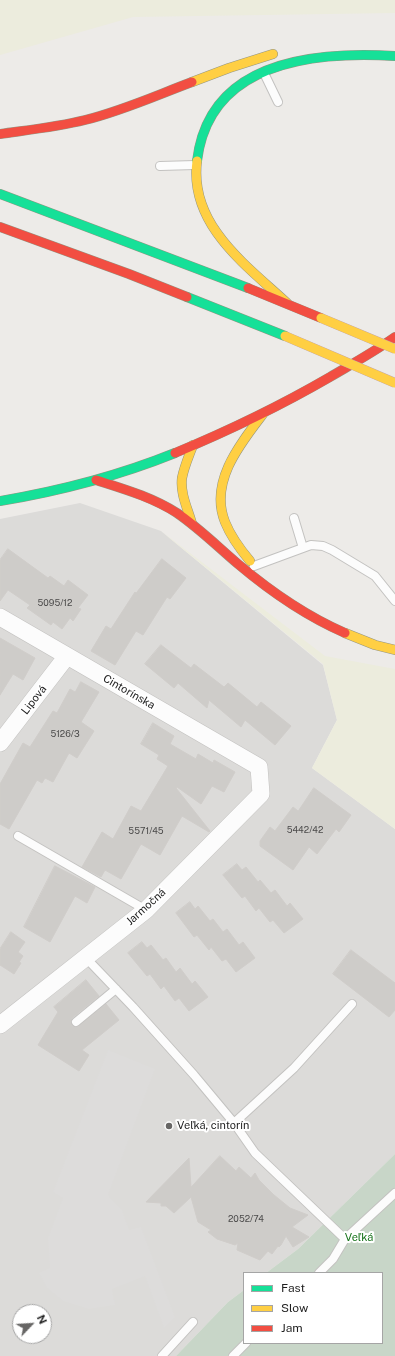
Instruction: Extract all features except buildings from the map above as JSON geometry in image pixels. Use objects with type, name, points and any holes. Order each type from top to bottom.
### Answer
[{"type":"main road","points":[[0,134],[39,129],[84,120],[128,106],[229,68],[281,53]]},
{"type":"main road","points":[[287,303],[228,246],[209,222],[198,192],[196,165],[200,140],[209,121],[222,100],[241,83],[263,70],[304,59],[338,55],[395,56]]},
{"type":"main road","points":[[0,194],[141,246],[287,303],[395,349]]},
{"type":"main road","points":[[0,227],[129,274],[285,336],[395,383]]},
{"type":"main road","points":[[0,501],[96,480],[194,445],[263,414],[352,365],[395,337]]},
{"type":"main road","points":[[263,414],[241,442],[230,461],[223,481],[220,500],[223,518],[229,535],[254,566],[265,574]]},
{"type":"main road","points":[[192,524],[183,494],[182,480],[186,464],[194,445]]},
{"type":"main road","points":[[96,480],[147,497],[168,508],[192,524],[249,573],[290,603],[319,620],[360,640],[395,650]]},
{"type":"main road","points":[[349,625],[374,634]]},
{"type":"street","name":"Cintorínska","points":[[0,618],[259,767]]},
{"type":"street","name":"Lipová","points":[[0,743],[68,656]]},
{"type":"street","name":"Jarmočná","points":[[0,1025],[146,910],[261,794],[259,767]]},
{"type":"lane","points":[[263,70],[277,99]]},
{"type":"lane","points":[[160,166],[196,165]]},
{"type":"lane","points":[[295,521],[303,548]]},
{"type":"lane","points":[[254,566],[311,545],[323,546],[375,576],[395,601]]},
{"type":"lane","points":[[18,836],[146,910]]},
{"type":"lane","points":[[86,958],[194,1075],[234,1123],[255,1153],[345,1239]]},
{"type":"lane","points":[[76,1022],[116,989]]},
{"type":"lane","points":[[234,1123],[294,1068],[352,1004]]},
{"type":"lane","points":[[320,1272],[334,1259],[345,1239],[395,1193]]},
{"type":"lane","points":[[162,1356],[193,1322]]},
{"type":"lane","points":[[233,1356],[245,1344]]},
{"type":"shaded area","points":[[0,0],[395,0],[395,13],[133,17],[0,55]]},
{"type":"shaded area","points":[[80,503],[161,531],[323,665],[337,720],[312,768],[395,829],[395,1154],[298,1249],[267,1272],[243,1272],[243,1291],[228,1302],[176,1356],[0,1356],[0,519]]},
{"type":"shaded area","points":[[161,531],[325,656],[395,669],[395,829],[312,768],[337,720],[323,664]]},
{"type":"shaded area","points":[[108,1050],[155,1069],[108,1195],[122,1210],[129,1230],[141,1227],[175,1317],[164,1328],[145,1276],[112,1289],[115,1305],[89,1309],[63,1301],[47,1288],[39,1273],[50,1268],[48,1238],[63,1198],[53,1192]]},
{"type":"green space","name":"Veľká","points":[[395,1154],[395,1356],[176,1356],[228,1302],[243,1291],[243,1344],[383,1344],[383,1272],[267,1272],[298,1249]]},
{"type":"traffic: fast","points":[[197,161],[206,128],[222,102],[244,83],[270,69],[300,61],[332,56],[395,56]]},
{"type":"traffic: fast","points":[[0,194],[248,288]]},
{"type":"traffic: fast","points":[[187,297],[285,336]]},
{"type":"traffic: fast","points":[[0,501],[45,493],[89,482],[132,469],[175,453]]},
{"type":"traffic: slow","points":[[192,82],[273,54]]},
{"type":"traffic: slow","points":[[197,161],[197,184],[202,205],[211,224],[238,258],[287,303]]},
{"type":"traffic: slow","points":[[321,318],[395,349]]},
{"type":"traffic: slow","points":[[285,336],[395,383]]},
{"type":"traffic: slow","points":[[250,561],[236,543],[225,522],[221,507],[221,492],[229,464],[245,438],[263,414]]},
{"type":"traffic: slow","points":[[192,524],[183,496],[182,478],[193,445]]},
{"type":"traffic: slow","points":[[345,633],[375,645],[395,650]]},
{"type":"traffic: jam","points":[[0,134],[64,125],[85,120],[126,107],[192,82]]},
{"type":"traffic: jam","points":[[0,227],[129,274],[187,297]]},
{"type":"traffic: jam","points":[[248,288],[321,318]]},
{"type":"traffic: jam","points":[[175,453],[215,436],[292,398],[363,358],[395,337]]},
{"type":"traffic: jam","points":[[96,480],[148,498],[177,513],[201,531],[250,574],[276,593],[302,611],[345,633]]},
{"type":"place","name":"Veľká, cintorín","points":[[169,1126]]}]
